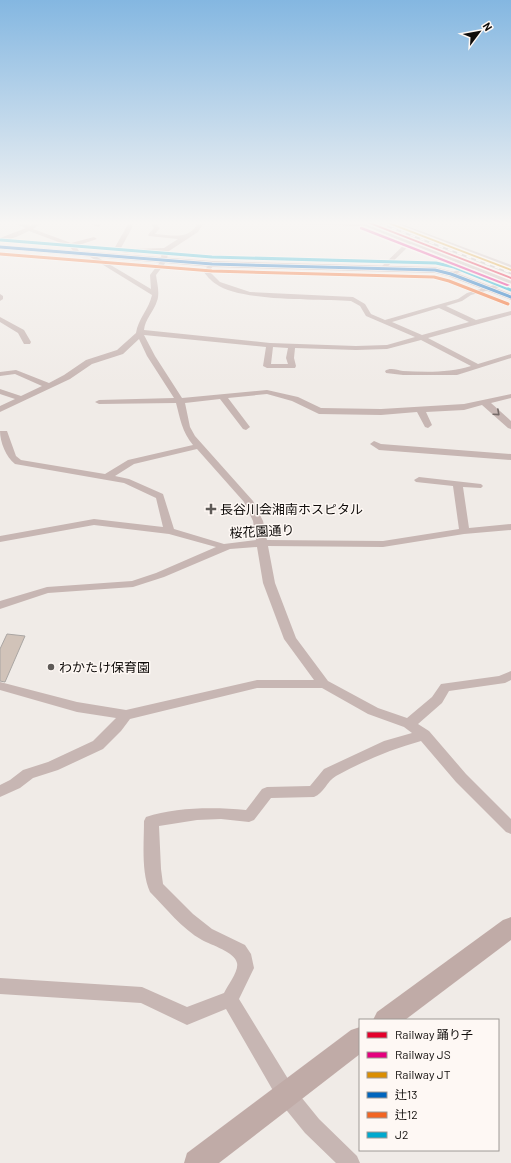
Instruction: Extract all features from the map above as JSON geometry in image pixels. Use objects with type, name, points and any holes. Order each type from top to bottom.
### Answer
[{"type":"street","points":[[124,275],[155,294]]},
{"type":"street","points":[[153,275],[155,294],[153,305],[141,325],[140,333],[151,356],[180,401],[186,427],[198,446],[248,502],[258,521],[269,583],[290,639],[324,684],[373,711],[409,724],[424,735],[461,778],[511,828]]},
{"type":"street","points":[[210,275],[218,282],[238,291],[260,295],[353,299],[363,305],[368,315],[423,338],[478,366]]},
{"type":"street","points":[[454,275],[511,297]]},
{"type":"street","points":[[494,275],[511,282]]},
{"type":"street","points":[[385,322],[511,282]]},
{"type":"street","points":[[439,306],[476,323]]},
{"type":"street","points":[[0,409],[20,398],[67,377],[93,360],[120,352],[140,333],[270,345],[356,348],[387,347],[511,313]]},
{"type":"street","points":[[503,315],[511,319]]},
{"type":"street","points":[[0,319],[21,332],[27,342]]},
{"type":"street","points":[[270,345],[267,366],[292,366],[290,358],[292,346]]},
{"type":"street","points":[[389,371],[403,373],[457,373],[511,356]]},
{"type":"street","points":[[0,374],[16,372],[48,385]]},
{"type":"street","points":[[0,391],[20,398]]},
{"type":"street","points":[[99,402],[180,401],[267,392],[295,399],[319,411],[380,412],[464,407],[511,396]]},
{"type":"street","points":[[222,396],[246,427]]},
{"type":"street","points":[[482,402],[488,405],[511,426]]},
{"type":"street","points":[[420,409],[428,425]]},
{"type":"street","points":[[0,434],[4,433],[12,457],[18,462],[126,481],[160,496],[169,531]]},
{"type":"street","points":[[374,444],[379,447],[511,457]]},
{"type":"street","points":[[107,477],[135,461],[198,446]]},
{"type":"street","points":[[419,480],[478,486]]},
{"type":"street","points":[[458,485],[464,531]]},
{"type":"street","points":[[0,539],[88,522],[169,531],[218,544],[222,548]]},
{"type":"street","name":"桜花園通り","points":[[0,605],[47,590],[133,584],[160,575],[222,548],[262,543],[383,544],[464,531],[511,527]]},
{"type":"street","points":[[409,724],[437,700],[445,687],[501,680],[511,675]]},
{"type":"street","points":[[0,686],[77,707],[126,715],[256,684],[324,684]]},
{"type":"street","points":[[0,791],[15,784],[28,774],[53,766],[98,745],[116,728],[126,715]]},
{"type":"street","points":[[0,986],[142,995],[187,1016],[230,999],[246,968],[246,959],[239,950],[206,934],[192,923],[156,888],[153,869],[151,821],[197,814],[221,813],[250,816],[267,793],[314,791],[329,773],[389,745],[424,735]]},
{"type":"street","points":[[386,1019],[511,927]]},
{"type":"street","points":[[230,999],[286,1094],[312,1126],[350,1163]]},
{"type":"street","points":[[197,1163],[359,1040]]},
{"type":"building","points":[[7,634],[25,636],[5,682],[0,681],[0,649]]},
{"type":"rail line","name":"JS","points":[[483,275],[508,285]]},
{"type":"rail line","name":"踊り子","points":[[504,275],[511,278]]},
{"type":"transit line","name":"辻12","points":[[370,275],[434,277],[449,281],[508,304]]},
{"type":"transit line","name":"辻13","points":[[454,275],[511,297]]},
{"type":"transit line","name":"J2","points":[[475,275],[511,290]]},
{"type":"place","name":"長谷川会湘南ホスピタル","points":[[211,509]]},
{"type":"place","name":"わかたけ保育園","points":[[51,667]]}]
